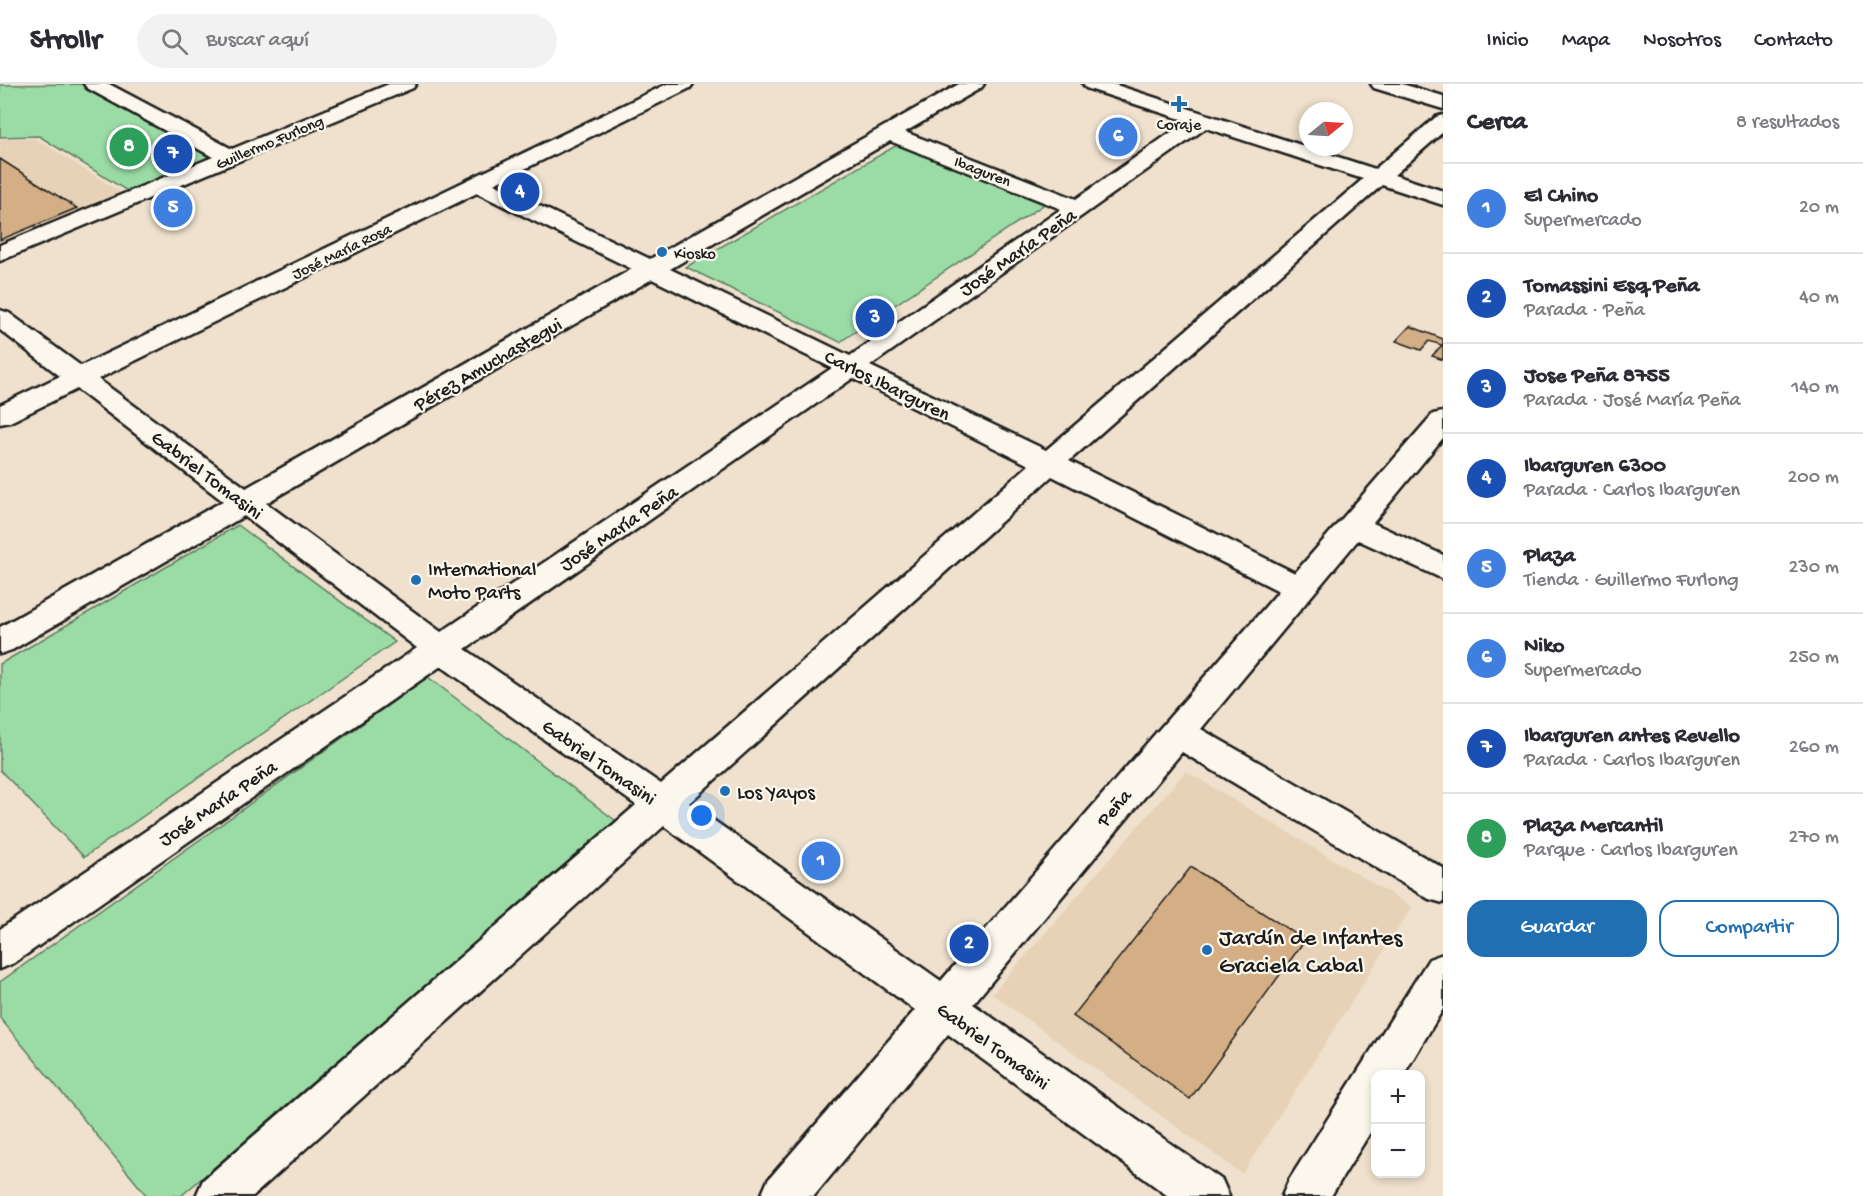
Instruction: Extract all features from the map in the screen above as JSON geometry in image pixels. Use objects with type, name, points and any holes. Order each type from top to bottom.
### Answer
[{"type":"street","points":[[101,88],[128,84]]},
{"type":"street","name":"Guillermo Furlong","points":[[0,254],[406,84]]},
{"type":"street","name":"José María Rosa","points":[[0,416],[683,84]]},
{"type":"street","name":"Pérez Amuchastegui","points":[[0,642],[974,84]]},
{"type":"street","points":[[1093,84],[1443,198]]},
{"type":"street","points":[[1381,84],[1443,103]]},
{"type":"street","points":[[101,88],[230,157]]},
{"type":"street","name":"José María Peña","points":[[0,951],[851,367],[1203,120]]},
{"type":"street","points":[[219,1196],[1049,463],[1443,121]]},
{"type":"street","name":"Ibaguren","points":[[888,133],[1079,208]]},
{"type":"street","name":"Carlos Ibarguren","points":[[476,184],[652,268],[1299,588]]},
{"type":"street","name":"Gabriel Tomasini","points":[[0,318],[441,648],[662,804],[1206,1196]]},
{"type":"street","name":"Peña","points":[[784,1196],[1299,588],[1438,435]]},
{"type":"street","points":[[1354,526],[1443,568]]},
{"type":"street","points":[[1177,732],[1443,887]]},
{"type":"street","points":[[1382,1070],[1443,972]]},
{"type":"street","points":[[1305,1196],[1371,1090]]},
{"type":"shaded area","points":[[35,138],[125,195],[0,248],[0,139]]},
{"type":"shaded area","name":"Jardín de Infantes Graciela Cabal","points":[[1186,771],[1412,907],[1242,1174],[992,994]]},
{"type":"green space","points":[[83,84],[220,157],[132,194],[39,136],[0,137],[0,85]]},
{"type":"green space","points":[[904,141],[1052,199],[840,342],[686,267]]},
{"type":"green space","points":[[238,525],[395,642],[84,857],[0,770],[0,664]]},
{"type":"green space","points":[[428,677],[616,821],[181,1196],[147,1196],[0,1018],[0,982]]},
{"type":"building","points":[[0,159],[77,208],[0,240]]},
{"type":"building","points":[[1410,326],[1443,339],[1443,360],[1432,356],[1442,345],[1429,341],[1421,350],[1396,341]]},
{"type":"building","points":[[1191,867],[1305,940],[1190,1099],[1073,1016]]},
{"type":"place","name":"Coraje","points":[[1179,104]]},
{"type":"place","name":"Niko","points":[[1118,137]]},
{"type":"place","name":"Plaza Mercantil","points":[[129,147]]},
{"type":"place","name":"Ibarguren antes Revello","points":[[173,154]]},
{"type":"place","name":"Ibarguren 6300","points":[[520,192]]},
{"type":"place","name":"Plaza","points":[[173,208]]},
{"type":"place","name":"Kiosko","points":[[662,252]]},
{"type":"place","name":"Jose Peña 8755","points":[[875,318]]},
{"type":"place","name":"International Moto Parts","points":[[416,580]]},
{"type":"place","name":"Los Yayos","points":[[725,791]]},
{"type":"place","name":"El Chino","points":[[821,861]]},
{"type":"place","name":"Tomassini Esq Peña","points":[[969,944]]},
{"type":"place","name":"Jardín de Infantes Graciela Cabal","points":[[1207,950]]}]
